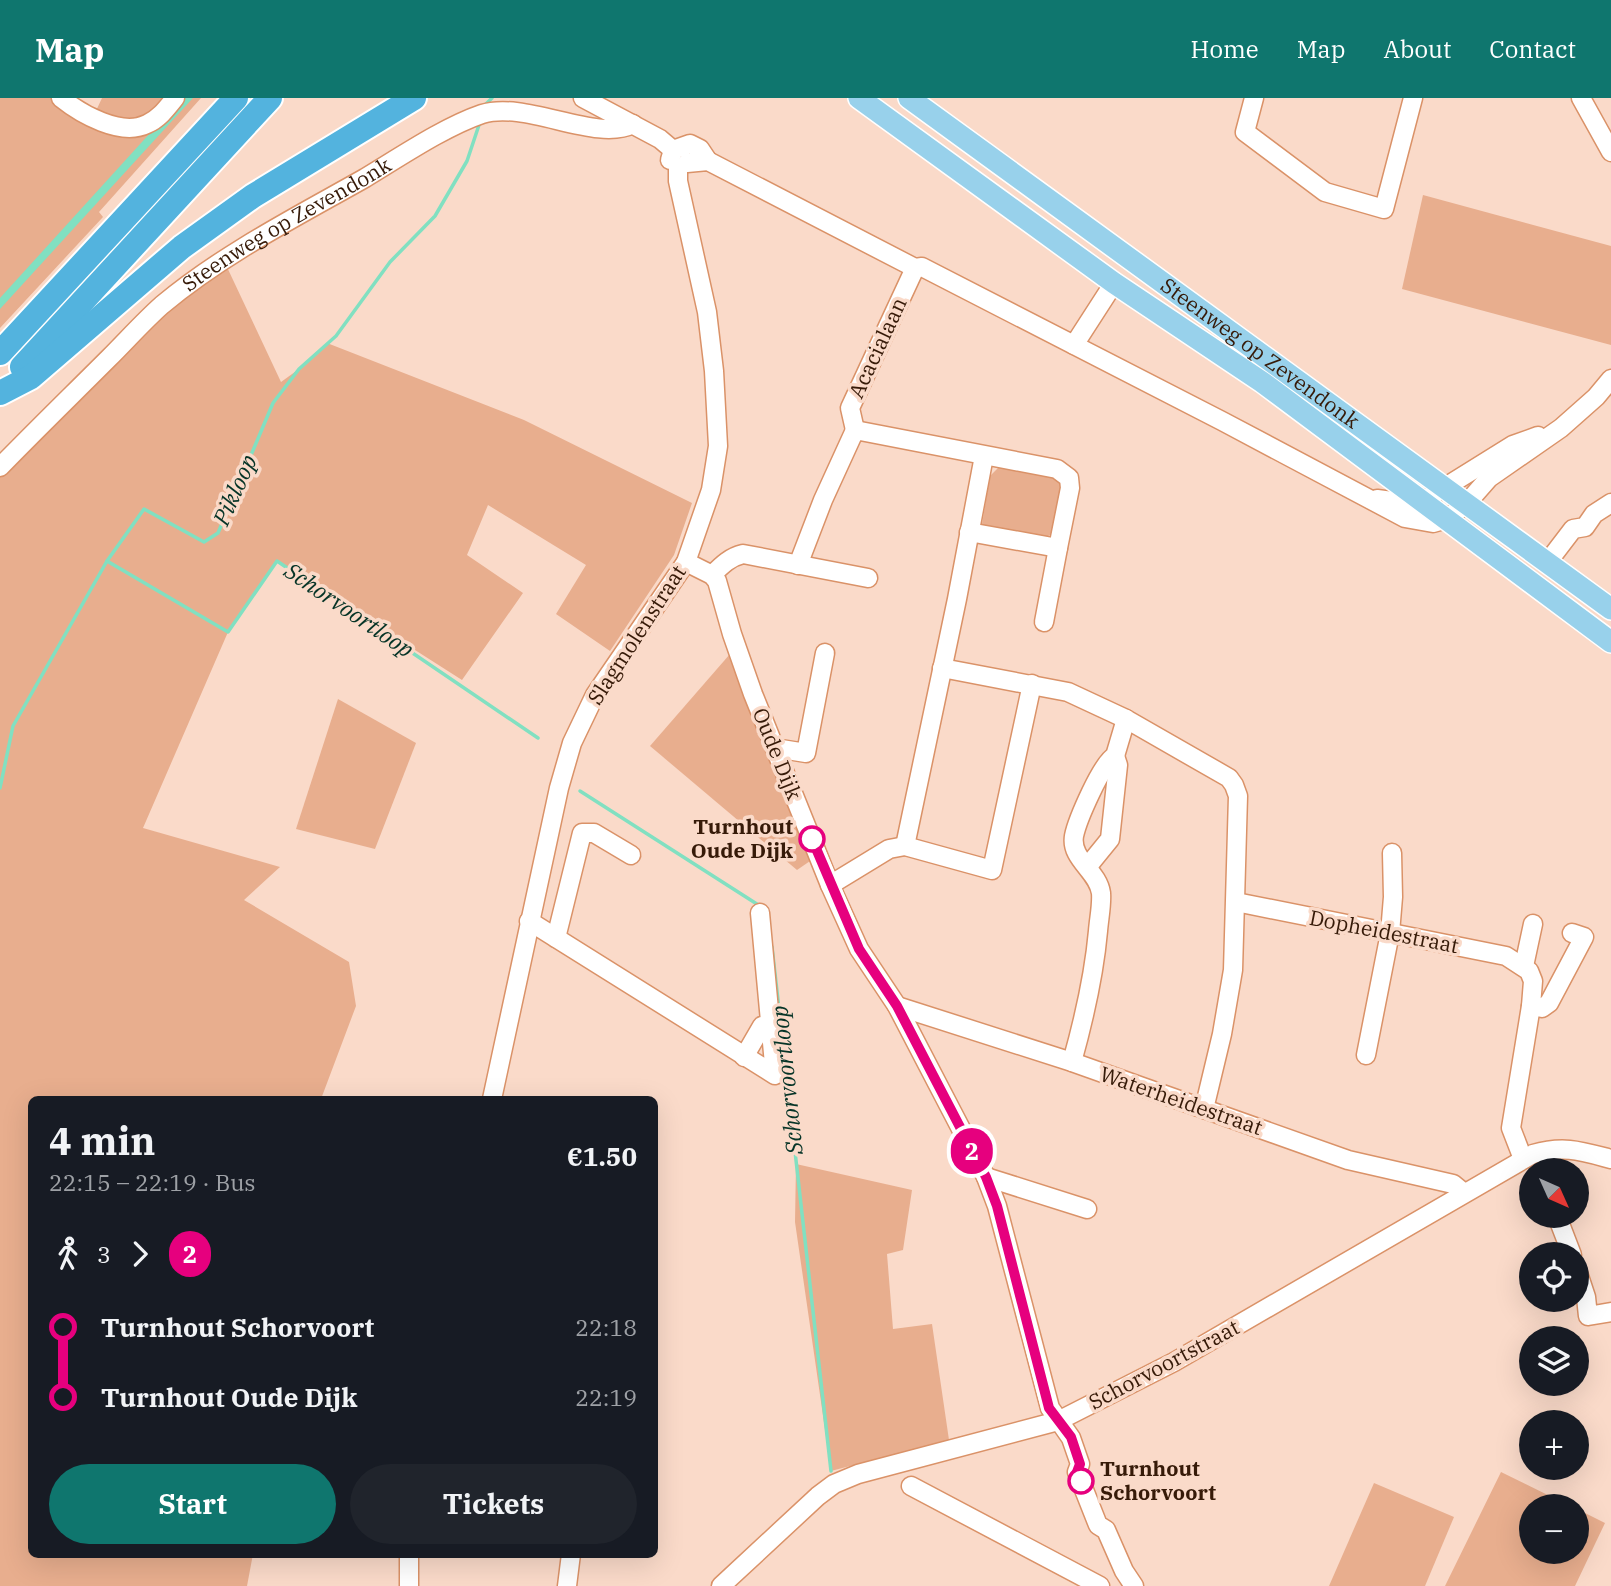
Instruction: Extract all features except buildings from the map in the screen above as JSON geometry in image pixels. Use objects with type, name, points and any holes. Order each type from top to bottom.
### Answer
[{"type":"highway","points":[[0,353],[236,98]]},
{"type":"highway","points":[[0,392],[270,98]]},
{"type":"highway","points":[[0,392],[31,377],[104,312],[192,240],[253,197],[414,98]]},
{"type":"main road","name":"Steenweg op Zevendonk","points":[[859,98],[1114,283],[1262,382],[1611,642]]},
{"type":"main road","name":"Steenweg op Zevendonk","points":[[909,98],[1611,608]]},
{"type":"street","points":[[61,98],[87,114],[126,128],[148,124],[175,98]]},
{"type":"street","points":[[583,98],[660,139],[680,157],[708,161],[915,268],[922,267],[1405,518],[1433,523],[1447,519],[1467,503],[1489,478],[1561,428],[1596,397],[1611,379]]},
{"type":"street","points":[[1254,98],[1245,132],[1325,192],[1384,209],[1413,98]]},
{"type":"street","points":[[1581,98],[1611,152]]},
{"type":"street","name":"Steenweg op Zevendonk","points":[[0,467],[162,306],[201,275],[272,230],[436,137],[478,116],[501,111],[525,113],[586,126],[622,128],[633,124]]},
{"type":"street","name":"Slagmolenstraat","points":[[493,1096],[529,921],[572,743],[595,695],[685,562],[711,490],[718,446],[718,408],[707,312],[678,181],[680,157]]},
{"type":"street","name":"Acacialaan","points":[[798,565],[823,500],[855,430],[850,408],[915,268]]},
{"type":"street","points":[[1073,345],[1114,283]]},
{"type":"street","points":[[1368,498],[1407,503],[1423,500],[1513,445],[1561,428]]},
{"type":"street","name":"Acacialaan","points":[[855,430],[1057,469],[1069,478],[1070,488],[1044,622]]},
{"type":"street","points":[[905,846],[984,456]]},
{"type":"street","points":[[1548,563],[1573,528],[1586,527],[1594,514],[1611,503]]},
{"type":"street","points":[[969,532],[1058,548]]},
{"type":"street","points":[[685,562],[712,575],[734,556],[743,554],[867,578]]},
{"type":"street","name":"Oude Dijk","points":[[712,575],[717,581],[753,694],[830,885],[859,949],[897,1006],[986,1177],[1007,1243],[1049,1408],[1071,1437],[1080,1464],[1077,1472],[1098,1525],[1106,1530],[1129,1585]]},
{"type":"street","points":[[775,748],[806,753],[825,653]]},
{"type":"street","points":[[942,668],[1068,692],[1126,719],[1229,778],[1234,785],[1238,796],[1233,970],[1222,1034],[1204,1109]]},
{"type":"street","points":[[830,885],[889,849],[905,846],[992,870],[1032,684]]},
{"type":"street","points":[[1088,866],[1110,839],[1118,765],[1115,756],[1126,719]]},
{"type":"street","points":[[1072,1062],[1096,957],[1101,900],[1100,888],[1088,866],[1077,855],[1074,837],[1101,774],[1110,758],[1115,756]]},
{"type":"street","points":[[556,937],[582,832],[594,833],[631,855]]},
{"type":"street","points":[[1366,1055],[1390,933],[1392,853]]},
{"type":"street","name":"Dopheidestraat","points":[[1236,902],[1506,956],[1526,968]]},
{"type":"street","points":[[529,921],[775,1074],[760,913]]},
{"type":"street","points":[[1530,1158],[1511,1128],[1531,1006],[1533,981],[1526,968],[1533,925]]},
{"type":"street","points":[[1531,1006],[1542,1008],[1549,1003],[1584,937],[1572,933]]},
{"type":"street","name":"Waterheidestraat","points":[[897,1006],[1072,1062],[1348,1160],[1453,1184],[1464,1193]]},
{"type":"street","points":[[744,1057],[762,1026]]},
{"type":"street","name":"Schorvoortstraat","points":[[1537,1158],[1553,1148],[1578,1150],[1611,1159]]},
{"type":"street","name":"Schorvoortstraat","points":[[720,1586],[834,1484],[858,1474],[1058,1421],[1185,1356],[1464,1193],[1519,1167]]},
{"type":"street","points":[[986,1177],[1087,1209]]},
{"type":"street","points":[[1588,1312],[1588,1316],[1611,1312]]},
{"type":"street","points":[[911,1486],[1100,1586]]},
{"type":"street","points":[[408,1586],[409,1558]]},
{"type":"street","points":[[567,1586],[570,1558]]},
{"type":"shaded area","points":[[0,98],[53,98],[122,134],[182,98],[201,98],[99,212],[103,217],[0,328]]},
{"type":"shaded area","points":[[102,98],[170,98],[140,123],[95,113]]},
{"type":"shaded area","points":[[182,98],[193,98],[0,309],[0,298]]},
{"type":"shaded area","points":[[1423,195],[1611,246],[1611,345],[1402,289]]},
{"type":"shaded area","points":[[226,265],[281,382],[327,343],[524,420],[692,503],[674,555],[610,651],[556,614],[586,565],[488,505],[467,555],[523,593],[462,680],[277,562],[228,632],[143,828],[280,867],[244,900],[349,962],[356,1006],[322,1096],[28,1096],[28,1558],[252,1558],[247,1586],[0,1586],[0,476],[149,325]]},
{"type":"shaded area","points":[[999,467],[1056,478],[1064,488],[1054,533],[1042,539],[990,530],[982,524],[990,476]]},
{"type":"shaded area","points":[[730,654],[813,859],[797,870],[650,746]]},
{"type":"shaded area","points":[[338,699],[416,743],[375,849],[296,829]]},
{"type":"shaded area","points":[[796,1164],[912,1190],[903,1250],[887,1254],[893,1329],[932,1324],[949,1440],[831,1471],[795,1222]]},
{"type":"shaded area","points":[[1501,1472],[1546,1494],[1519,1494],[1519,1564],[1585,1564],[1575,1586],[1445,1586]]},
{"type":"shaded area","points":[[1374,1483],[1454,1517],[1425,1586],[1329,1586]]},
{"type":"shaded area","points":[[1589,1515],[1605,1523],[1589,1557]]},
{"type":"waterway","name":"Pikloop","points":[[483,107],[492,98]]},
{"type":"waterway","name":"Pikloop","points":[[0,788],[13,726],[107,561],[144,509],[204,542],[218,533],[273,403],[299,369],[336,336],[390,262],[435,216],[467,161],[480,122]]},
{"type":"waterway","name":"Schorvoortloop","points":[[107,561],[228,632],[277,561],[538,738]]},
{"type":"waterway","name":"Schorvoortloop","points":[[580,791],[760,906]]},
{"type":"waterway","name":"Schorvoortloop","points":[[772,947],[831,1471]]},
{"type":"bus line","name":"2","points":[[812,839],[859,949],[897,1006],[986,1177],[997,1206],[1049,1408],[1071,1437],[1080,1464],[1077,1472],[1081,1481]]},
{"type":"place","name":"Turnhout Oude Dijk","points":[[812,839]]},
{"type":"place","name":"Turnhout Schorvoort","points":[[1081,1481]]}]
